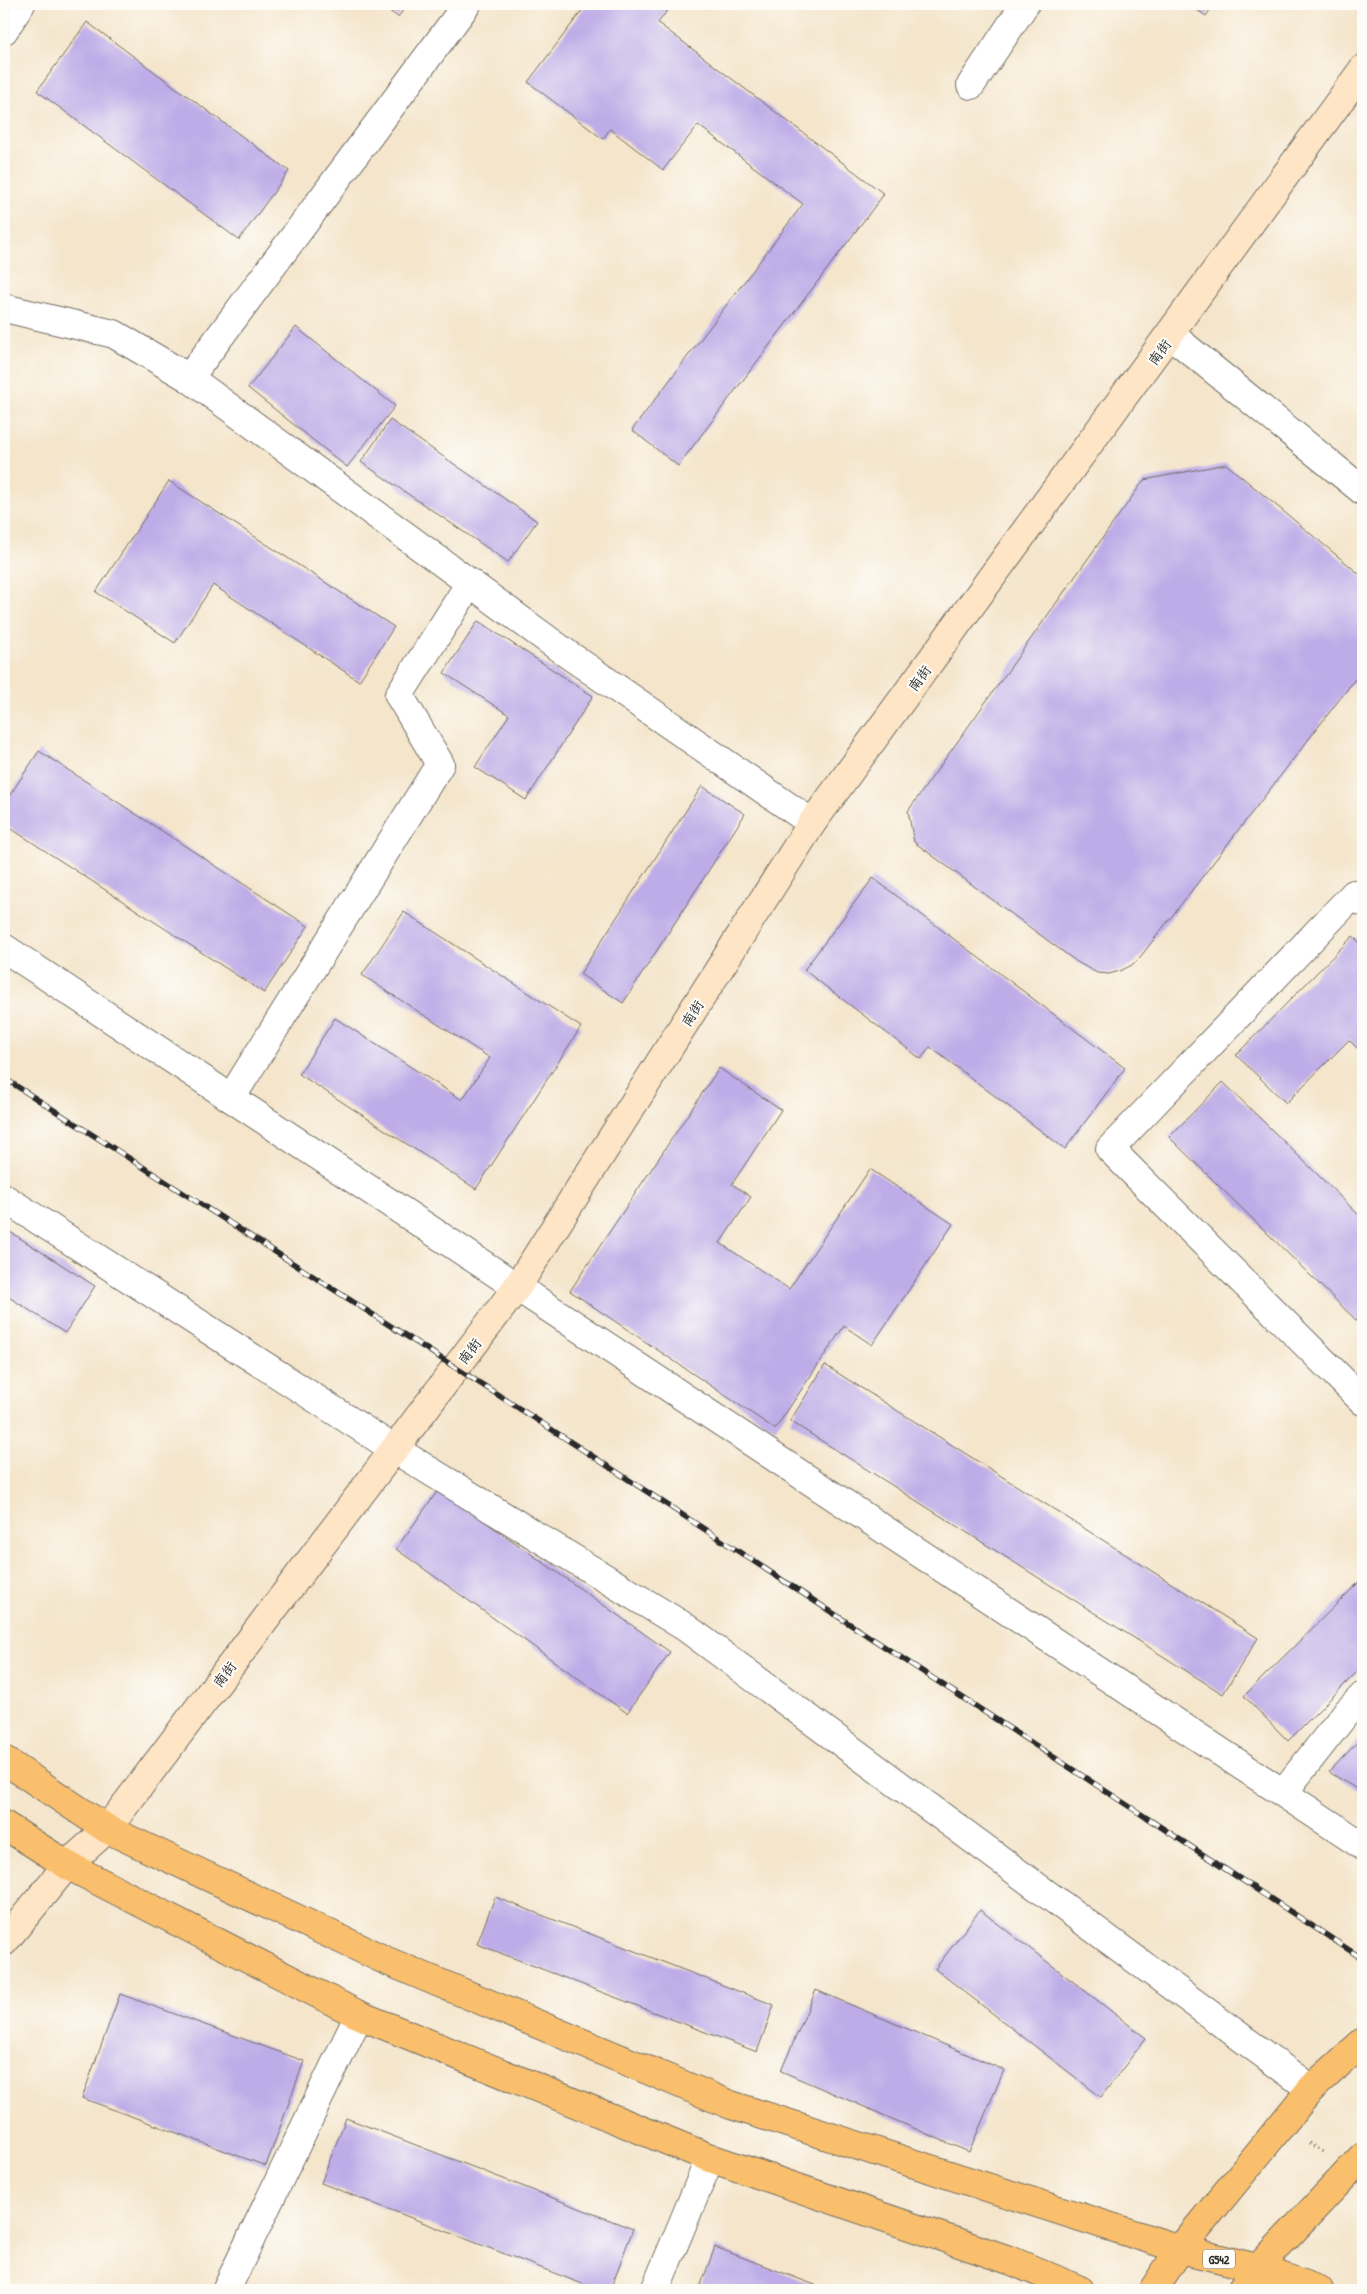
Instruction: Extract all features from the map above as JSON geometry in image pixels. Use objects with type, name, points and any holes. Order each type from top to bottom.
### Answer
[{"type":"main road","points":[[4,1760],[107,1829],[387,1962],[731,2105],[1180,2249]]},
{"type":"main road","points":[[4,1825],[67,1865],[359,2015],[710,2158],[1012,2261],[1080,2290]]},
{"type":"main road","points":[[1153,2290],[1180,2249],[1311,2089],[1363,2042]]},
{"type":"main road","points":[[1241,2290],[1258,2268],[1357,2163]]},
{"type":"main road","name":"G542","points":[[1180,2249],[1258,2268],[1319,2290]]},
{"type":"street","points":[[4,30],[21,4]]},
{"type":"street","points":[[189,378],[467,4]]},
{"type":"street","points":[[971,85],[1025,4]]},
{"type":"street","name":"南街","points":[[4,1942],[67,1865],[107,1829],[517,1287],[812,823],[1171,335],[1363,69]]},
{"type":"street","points":[[4,308],[114,334],[189,378],[566,653],[812,823]]},
{"type":"street","points":[[1171,335],[1363,491]]},
{"type":"street","points":[[231,1098],[440,764],[399,695],[470,584]]},
{"type":"street","points":[[1363,902],[1354,894],[1110,1149],[1363,1400]]},
{"type":"street","points":[[4,948],[1363,1846]]},
{"type":"street","points":[[4,1198],[394,1449],[685,1628],[1311,2089]]},
{"type":"street","points":[[1283,1793],[1346,1713],[1363,1696]]},
{"type":"street","points":[[226,2290],[359,2015]]},
{"type":"street","points":[[655,2290],[710,2158]]},
{"type":"path","points":[[1281,2126],[1357,2163]]},
{"type":"building","points":[[379,4],[408,4],[398,17]]},
{"type":"building","points":[[587,4],[672,4],[658,23],[884,194],[678,466],[632,430],[803,204],[698,125],[663,170],[610,129],[603,139],[528,82]]},
{"type":"building","points":[[1188,4],[1214,4],[1206,16]]},
{"type":"building","points":[[87,22],[289,171],[239,240],[37,91]]},
{"type":"building","points":[[296,327],[395,406],[347,467],[248,388]]},
{"type":"building","points":[[390,420],[537,521],[508,562],[361,462]]},
{"type":"building","points":[[1226,464],[1363,577],[1363,669],[1141,956],[1132,965],[1120,971],[1109,974],[1097,973],[1077,962],[914,842],[908,811],[1144,480]]},
{"type":"building","points":[[169,481],[394,627],[359,681],[213,585],[175,643],[96,592]]},
{"type":"building","points":[[478,621],[593,696],[526,800],[475,767],[509,715],[444,673]]},
{"type":"building","points":[[39,751],[308,926],[264,993],[4,824],[4,804]]},
{"type":"building","points":[[702,786],[745,814],[623,1003],[580,974]]},
{"type":"building","points":[[873,878],[1125,1068],[1065,1149],[930,1047],[921,1059],[804,970]]},
{"type":"building","points":[[404,912],[581,1027],[476,1189],[299,1074],[335,1018],[462,1100],[490,1058],[362,975]]},
{"type":"building","points":[[1353,936],[1363,946],[1363,1054],[1349,1040],[1286,1103],[1236,1055]]},
{"type":"building","points":[[719,1068],[781,1110],[732,1184],[751,1197],[720,1243],[789,1289],[870,1169],[953,1224],[872,1345],[844,1326],[775,1429],[570,1291]]},
{"type":"building","points":[[1223,1082],[1363,1219],[1363,1327],[1169,1137]]},
{"type":"building","points":[[4,1228],[95,1286],[65,1333],[4,1294]]},
{"type":"building","points":[[825,1365],[1258,1638],[1223,1694],[790,1421]]},
{"type":"building","points":[[439,1489],[670,1652],[627,1713],[396,1549]]},
{"type":"building","points":[[1363,1578],[1363,1666],[1288,1741],[1244,1696]]},
{"type":"building","points":[[1363,1736],[1363,1793],[1329,1772]]},
{"type":"building","points":[[495,1897],[774,2005],[757,2052],[477,1944]]},
{"type":"building","points":[[980,1910],[1146,2038],[1101,2097],[935,1969]]},
{"type":"building","points":[[816,1990],[1004,2070],[969,2152],[781,2071]]},
{"type":"building","points":[[120,1994],[304,2061],[266,2166],[82,2098]]},
{"type":"building","points":[[346,2118],[633,2229],[610,2290],[598,2290],[321,2183]]},
{"type":"building","points":[[715,2247],[828,2290],[699,2290]]},
{"type":"railway","points":[[4,1078],[531,1416],[1363,1959]]}]
